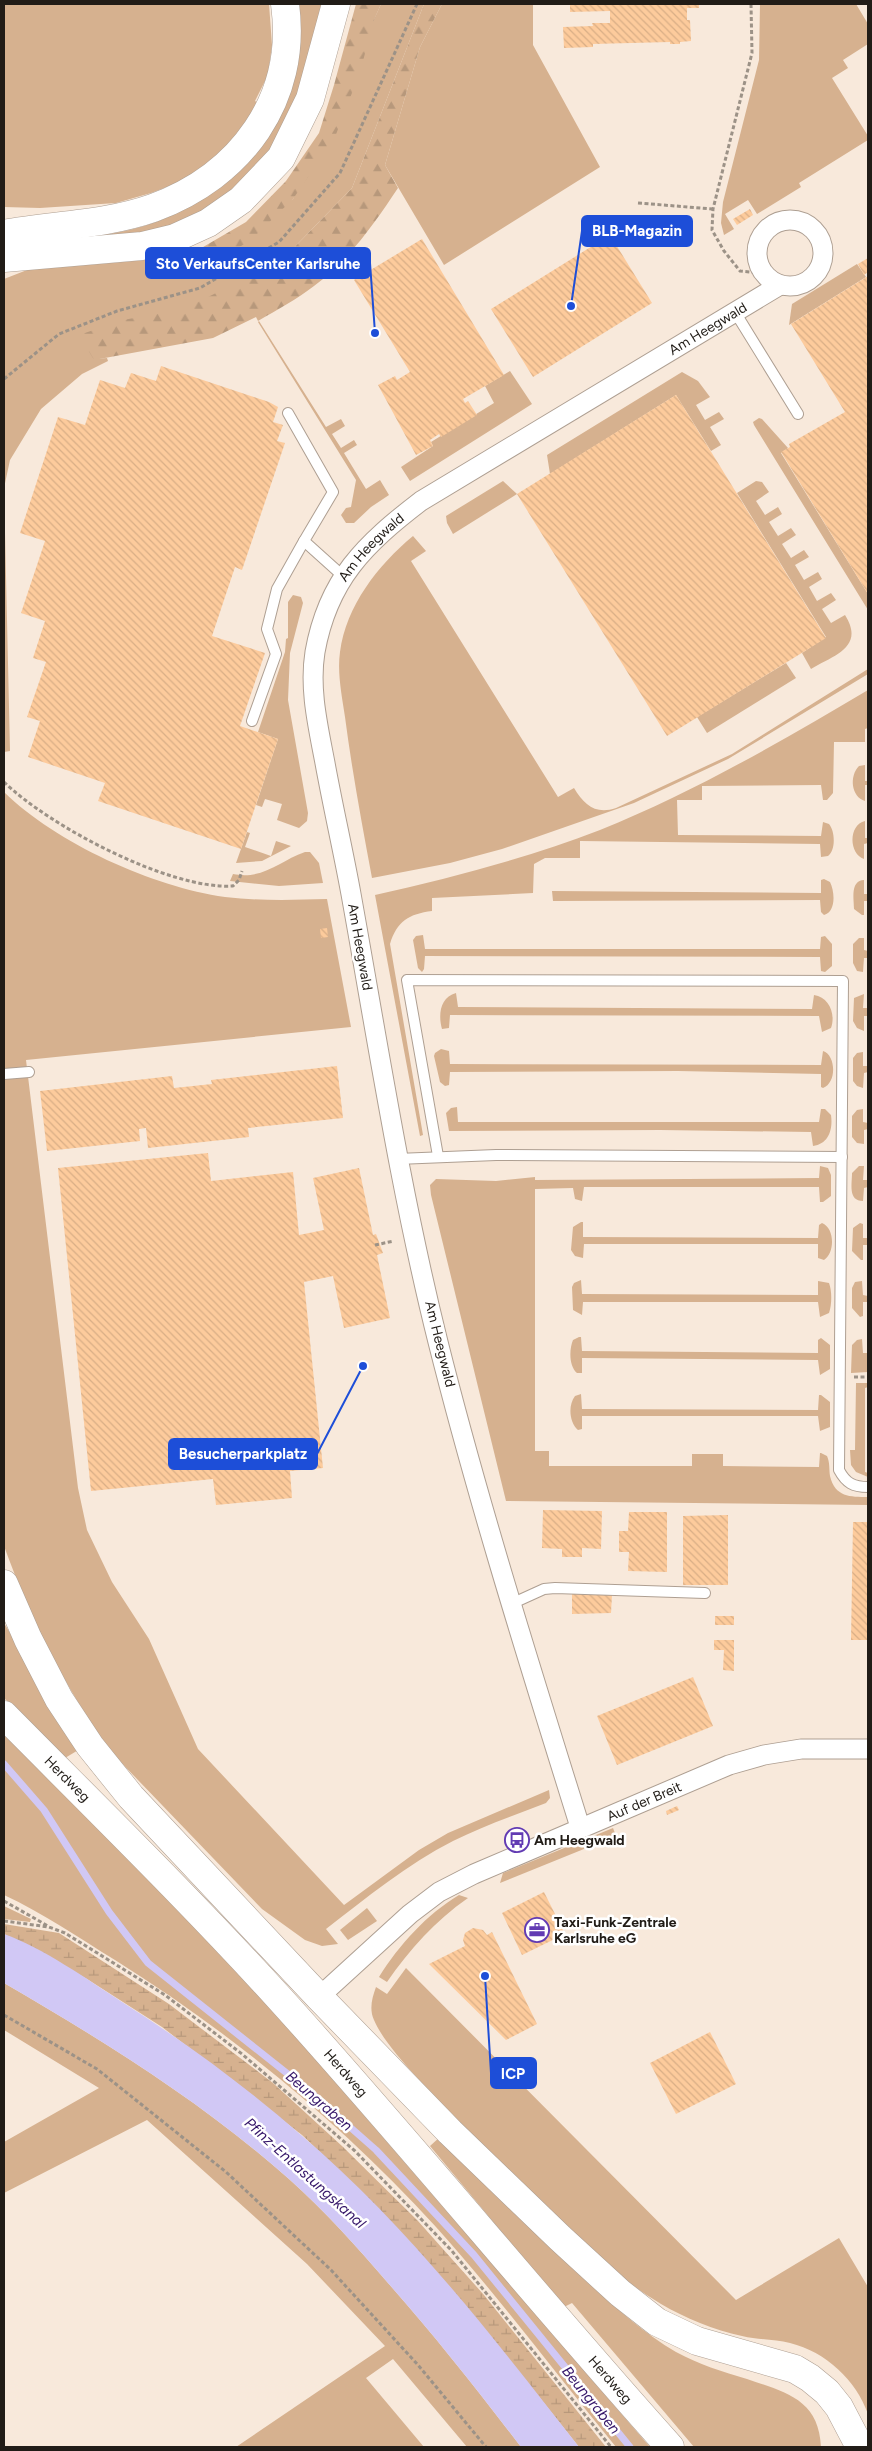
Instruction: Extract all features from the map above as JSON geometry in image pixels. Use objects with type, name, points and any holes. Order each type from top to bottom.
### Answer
[{"type":"main road","points":[[4,220],[45,227],[82,223],[152,208],[181,196],[211,177],[236,157],[267,114],[279,87],[286,55],[285,4]]},
{"type":"main road","points":[[5,252],[142,246],[175,238],[208,223],[241,200],[264,179],[281,158],[298,124],[310,99],[336,4]]},
{"type":"main road","points":[[5,252],[45,227]]},
{"type":"main road","points":[[4,1584],[43,1669],[90,1746],[131,1797],[319,1997],[450,2132],[620,2293],[657,2322],[680,2335],[795,2369],[827,2392],[839,2408],[846,2436],[860,2447]]},
{"type":"main road","name":"Herdweg","points":[[4,1715],[150,1862],[279,1998],[366,2095],[670,2447]]},
{"type":"street","name":"Am Heegwald","points":[[580,1827],[510,1604],[438,1341],[397,1159],[314,696],[313,674],[320,630],[344,576],[352,562],[369,544],[421,501],[780,285],[800,284],[816,273],[822,259],[821,244],[810,228],[792,220],[771,226],[758,243],[756,253],[763,273]]},
{"type":"street","points":[[763,273],[780,285]]},
{"type":"street","name":"Auf der Breit","points":[[319,1997],[387,1934],[439,1892],[474,1874],[580,1827],[729,1765],[755,1757],[801,1749],[868,1749]]},
{"type":"lane","points":[[734,312],[798,414]]},
{"type":"lane","points":[[252,721],[276,654],[267,628],[278,589],[333,492],[288,413]]},
{"type":"lane","points":[[304,541],[344,576]]},
{"type":"lane","points":[[438,1156],[407,980],[843,981],[839,1470],[844,1480],[855,1487],[868,1487]]},
{"type":"lane","points":[[4,1074],[29,1072]]},
{"type":"lane","points":[[397,1159],[438,1156],[842,1157]]},
{"type":"lane","points":[[510,1604],[544,1590],[555,1588],[705,1593]]},
{"type":"path","points":[[751,4],[752,54],[713,209],[712,230],[732,263],[740,271],[763,273]]},
{"type":"path","points":[[638,203],[713,209]]},
{"type":"path","points":[[4,782],[72,831],[140,864],[216,887],[233,886],[239,880],[242,871]]},
{"type":"path","points":[[4,1902],[45,1922],[49,1927]]},
{"type":"path","points":[[4,1921],[49,1927],[65,1933],[165,1995],[242,2054],[354,2152],[406,2201],[452,2250],[611,2447]]},
{"type":"path","points":[[4,2015],[97,2070],[226,2172],[331,2270],[418,2365],[486,2447]]},
{"type":"green space","points":[[4,4],[269,4],[272,45],[268,75],[255,101],[258,103],[234,142],[215,160],[185,180],[151,193],[116,203],[40,208],[4,207]]},
{"type":"green space","points":[[299,4],[326,4],[294,115],[278,145],[225,201],[150,235],[55,241],[119,232],[156,222],[190,206],[220,187],[246,164],[267,138],[284,108],[295,76],[300,41]]},
{"type":"green space","points":[[356,4],[381,4],[374,20],[360,72],[335,137],[293,199],[250,241],[194,272],[157,279],[151,269],[186,257],[246,222],[286,181],[319,133]]},
{"type":"green space","points":[[381,4],[424,4],[352,188],[282,260],[94,359],[107,358],[108,361],[82,374],[41,409],[10,460],[4,488],[4,279],[27,270],[145,260],[182,249],[186,257],[151,269],[157,279],[293,199]]},
{"type":"green space","points":[[424,4],[442,4],[420,47],[385,165],[398,188],[370,228],[339,265],[294,300],[258,321],[256,317],[213,338],[94,360],[79,335],[123,320],[184,309],[282,260],[352,188]]},
{"type":"green space","points":[[442,4],[533,4],[533,45],[600,167],[444,265],[385,165],[420,47]]},
{"type":"green space","points":[[760,4],[856,4],[868,24],[868,44],[843,60],[848,68],[832,78],[868,136],[868,140],[799,183],[801,187],[757,214],[748,200],[725,214],[734,229],[724,235],[721,223],[723,202],[759,60]]},
{"type":"green space","points":[[857,264],[866,277],[789,325],[792,304]]},
{"type":"green space","points":[[259,321],[326,427],[341,419],[345,426],[332,434],[341,448],[354,440],[357,445],[344,453],[366,489],[380,480],[389,495],[371,507],[354,523],[346,523],[341,515],[346,508],[351,507],[356,480]]},
{"type":"green space","points":[[510,371],[532,404],[410,481],[401,467],[433,446],[431,442],[494,403],[485,386]]},
{"type":"green space","points":[[682,372],[698,381],[710,397],[696,405],[705,420],[719,412],[724,419],[710,427],[721,445],[711,451],[676,395],[550,474],[547,455]]},
{"type":"green space","points":[[759,418],[788,448],[781,453],[868,594],[868,610],[754,425],[753,422]]},
{"type":"green space","points":[[503,481],[517,494],[453,534],[447,523],[446,516]]},
{"type":"green space","points":[[756,481],[762,482],[769,492],[756,501],[765,515],[778,507],[782,514],[769,522],[778,536],[791,528],[796,535],[782,544],[791,558],[804,550],[809,557],[795,565],[804,580],[818,572],[822,579],[809,587],[817,601],[831,593],[836,600],[822,609],[831,623],[845,615],[850,626],[852,635],[844,649],[811,669],[802,653],[826,637],[737,493]]},
{"type":"green space","points":[[4,488],[10,751],[4,752]]},
{"type":"green space","points":[[413,536],[426,551],[411,561],[558,797],[574,788],[586,804],[597,809],[609,810],[616,808],[732,754],[868,669],[868,674],[728,759],[634,803],[502,849],[450,863],[372,878],[341,693],[340,652],[343,635],[349,619],[366,588],[376,573]]},
{"type":"green space","points":[[293,595],[301,597],[303,603],[290,653],[288,700],[308,813],[307,821],[299,828],[277,820],[282,804],[265,799],[262,807],[256,805],[278,739],[258,732],[285,652],[286,639],[288,638],[288,602]]},
{"type":"green space","points":[[786,663],[796,678],[707,733],[697,717]]},
{"type":"green space","points":[[868,690],[868,728],[865,729],[865,742],[834,742],[833,793],[827,800],[823,800],[821,785],[702,786],[702,800],[677,800],[678,835],[821,836],[823,822],[829,824],[833,836],[831,853],[828,856],[821,857],[820,844],[580,841],[580,858],[545,858],[534,864],[533,893],[432,898],[432,911],[417,914],[400,924],[390,944],[423,1135],[420,1136],[375,895],[489,867],[545,850],[600,830],[669,799],[770,747]]},
{"type":"green space","points":[[865,765],[865,781],[868,781],[868,785],[865,785],[865,801],[860,799],[854,791],[853,780],[859,766]]},
{"type":"green space","points":[[4,792],[25,811],[50,829],[78,845],[107,860],[167,884],[225,897],[276,900],[327,899],[351,1027],[26,1060],[78,1488],[87,1530],[112,1582],[149,1639],[198,1749],[344,1905],[419,1850],[448,1833],[549,1790],[550,1798],[546,1803],[453,1841],[420,1860],[388,1882],[326,1929],[338,1944],[322,1946],[305,1940],[262,1909],[112,1753],[79,1703],[50,1653],[26,1601],[4,1546]]},
{"type":"green space","points":[[865,821],[865,838],[868,838],[868,843],[864,844],[864,859],[855,852],[852,840],[856,828]]},
{"type":"green space","points":[[247,832],[250,833],[245,847],[271,856],[276,841],[291,846],[262,861],[236,863]]},
{"type":"green space","points":[[305,852],[310,852],[319,863],[323,883],[279,886],[230,881],[233,874],[244,875],[263,872]]},
{"type":"green space","points":[[824,879],[830,882],[833,891],[833,901],[831,910],[824,915],[821,912],[820,900],[553,901],[552,891],[821,893],[821,880]]},
{"type":"green space","points":[[864,880],[864,894],[868,894],[868,901],[864,901],[864,915],[862,915],[854,909],[853,895],[857,883]]},
{"type":"green space","points":[[423,935],[425,949],[820,949],[821,937],[825,936],[832,944],[832,966],[825,972],[821,971],[820,957],[425,956],[422,972],[418,968],[413,940],[416,936]]},
{"type":"green space","points":[[859,938],[864,938],[864,950],[868,951],[868,958],[864,958],[863,972],[857,971],[853,963],[853,944]]},
{"type":"green space","points":[[456,993],[458,1007],[812,1009],[814,995],[824,999],[830,1007],[833,1017],[831,1028],[822,1032],[819,1016],[450,1015],[449,1028],[442,1029],[440,1013],[443,1002]]},
{"type":"green space","points":[[864,994],[863,1008],[868,1008],[868,1016],[864,1016],[864,1031],[857,1028],[853,1021],[854,998]]},
{"type":"green space","points":[[441,1049],[449,1051],[450,1064],[821,1065],[823,1051],[830,1058],[833,1075],[828,1085],[823,1088],[821,1087],[821,1074],[678,1071],[450,1072],[449,1085],[445,1086],[440,1082],[434,1056]]},
{"type":"green space","points":[[863,1052],[863,1066],[868,1066],[868,1072],[864,1073],[863,1088],[857,1086],[853,1081],[853,1058],[857,1053]]},
{"type":"green space","points":[[457,1107],[458,1122],[819,1122],[821,1109],[825,1109],[831,1115],[831,1125],[826,1139],[813,1146],[811,1132],[660,1130],[449,1131],[446,1113],[451,1108]]},
{"type":"green space","points":[[863,1109],[863,1122],[868,1123],[868,1129],[864,1130],[864,1144],[857,1143],[852,1137],[852,1116],[857,1110]]},
{"type":"green space","points":[[820,1166],[828,1168],[831,1175],[831,1196],[823,1202],[820,1202],[819,1187],[584,1187],[582,1201],[575,1199],[573,1188],[535,1189],[535,1451],[549,1451],[549,1466],[692,1466],[692,1454],[723,1454],[723,1466],[819,1467],[821,1453],[827,1456],[832,1483],[839,1492],[849,1496],[868,1497],[868,1505],[506,1501],[430,1185],[436,1179],[496,1181],[535,1177],[535,1180],[819,1178]]},
{"type":"green space","points":[[859,1166],[864,1166],[863,1180],[868,1180],[868,1187],[864,1188],[863,1201],[855,1198],[852,1191],[852,1173]]},
{"type":"green space","points":[[583,1222],[583,1237],[818,1238],[819,1225],[822,1223],[829,1230],[832,1247],[828,1257],[824,1260],[818,1258],[818,1244],[584,1244],[583,1258],[575,1256],[571,1250],[573,1227]]},
{"type":"green space","points":[[860,1223],[863,1224],[863,1238],[868,1238],[868,1245],[863,1245],[863,1260],[852,1251],[853,1228]]},
{"type":"green space","points":[[581,1280],[582,1294],[818,1295],[818,1281],[829,1283],[831,1302],[829,1313],[820,1317],[818,1302],[583,1302],[582,1315],[573,1310],[572,1287],[574,1283]]},
{"type":"green space","points":[[862,1281],[863,1295],[868,1296],[868,1302],[863,1302],[863,1316],[860,1317],[852,1308],[852,1288],[855,1282]]},
{"type":"green space","points":[[581,1337],[582,1351],[818,1353],[818,1340],[821,1338],[830,1345],[830,1369],[820,1375],[818,1360],[582,1358],[582,1373],[577,1373],[572,1366],[570,1353],[573,1340]]},
{"type":"green space","points":[[862,1339],[863,1353],[868,1353],[868,1372],[851,1373],[852,1345],[857,1340]]},
{"type":"green space","points":[[856,1383],[868,1383],[868,1387],[865,1388],[865,1472],[868,1473],[868,1477],[856,1472],[851,1465],[850,1450],[855,1450]]},
{"type":"green space","points":[[581,1394],[582,1409],[818,1410],[819,1395],[821,1395],[830,1402],[830,1427],[820,1431],[818,1416],[582,1416],[582,1429],[578,1430],[571,1418],[570,1409],[575,1396]]},
{"type":"green space","points":[[4,1623],[80,1749],[65,1758],[4,1698]]},
{"type":"green space","points":[[4,1733],[256,1990],[650,2447],[616,2447],[505,2308],[436,2227],[363,2152],[324,2117],[244,2050],[159,1988],[61,1926],[4,1895]]},
{"type":"green space","points":[[613,1828],[616,1836],[500,1883],[503,1873]]},
{"type":"green space","points":[[459,1895],[468,1898],[424,1936],[387,1982],[379,1977],[395,1953],[414,1931],[436,1911]]},
{"type":"green space","points":[[4,1906],[31,1919],[30,1922],[4,1919]]},
{"type":"green space","points":[[367,1908],[377,1921],[348,1940],[340,1930]]},
{"type":"green space","points":[[4,1924],[59,1933],[169,2004],[273,2083],[342,2146],[418,2221],[484,2295],[606,2447],[579,2447],[536,2393],[367,2197],[302,2135],[162,2027],[87,1979],[4,1934]]},
{"type":"green space","points":[[406,1968],[736,2300],[839,2238],[868,2287],[868,2414],[863,2402],[848,2379],[827,2360],[816,2353],[790,2343],[748,2337],[721,2330],[690,2319],[670,2309],[632,2285],[605,2264],[553,2218],[424,2085],[399,2058],[380,2032],[371,2008],[376,1987],[387,1994]]},
{"type":"green space","points":[[4,1983],[115,2050],[187,2098],[289,2179],[365,2256],[456,2364],[521,2447],[467,2447],[393,2359],[366,2378],[424,2447],[236,2447],[385,2346],[307,2264],[147,2120],[4,2193],[4,2142],[99,2088],[4,2030]]},
{"type":"green space","points":[[441,2136],[615,2307],[645,2331],[676,2352],[711,2367],[774,2388],[798,2400],[814,2418],[819,2431],[821,2447],[694,2447],[572,2303],[564,2307],[430,2146]]},
{"type":"water","name":"Pfinz-Entlastungskanal","points":[[4,1934],[34,1947],[64,1965],[169,2033],[236,2082],[301,2135],[377,2206],[448,2284],[579,2447],[521,2447],[456,2364],[365,2256],[289,2179],[187,2098],[115,2050],[4,1983]]},
{"type":"building","points":[[570,4],[699,4],[699,8],[687,8],[687,20],[690,20],[691,41],[680,42],[680,44],[670,44],[670,42],[593,44],[593,47],[564,48],[563,27],[593,26],[592,23],[610,23],[610,11],[570,12]]},
{"type":"building","points":[[750,209],[753,215],[737,225],[733,219]]},
{"type":"building","points":[[610,235],[652,303],[533,377],[491,309]]},
{"type":"building","points":[[422,239],[504,375],[463,399],[465,403],[468,401],[477,415],[441,437],[439,434],[430,440],[433,446],[416,455],[378,385],[395,376],[397,380],[410,372],[354,280]]},
{"type":"building","points":[[868,258],[868,272],[864,275],[858,264]]},
{"type":"building","points":[[868,276],[868,594],[781,452],[790,447],[789,444],[845,412],[791,324]]},
{"type":"building","points":[[161,366],[269,402],[278,407],[273,422],[283,425],[277,441],[285,443],[242,570],[235,567],[212,636],[265,653],[240,726],[278,739],[241,849],[98,801],[105,783],[28,757],[40,721],[27,717],[46,662],[33,658],[45,621],[21,613],[45,541],[20,533],[58,417],[85,425],[100,380],[125,388],[131,373],[156,381]]},
{"type":"building","points":[[676,395],[826,638],[667,736],[517,494]]},
{"type":"building","points":[[327,928],[328,937],[321,938],[320,929]]},
{"type":"building","points":[[337,1066],[343,1118],[248,1128],[249,1137],[148,1148],[146,1128],[139,1129],[140,1141],[47,1151],[40,1091],[172,1076],[174,1088],[212,1084],[211,1080]]},
{"type":"building","points":[[208,1153],[211,1181],[293,1172],[299,1235],[324,1230],[313,1178],[359,1168],[373,1235],[376,1234],[383,1253],[377,1255],[390,1318],[344,1328],[333,1276],[304,1282],[323,1468],[290,1471],[292,1498],[216,1505],[213,1479],[91,1491],[58,1168]]},
{"type":"building","points":[[543,1510],[602,1511],[601,1549],[582,1548],[582,1557],[562,1557],[562,1549],[542,1548]]},
{"type":"building","points":[[629,1512],[667,1512],[667,1572],[628,1571],[629,1552],[619,1552],[619,1531],[628,1531]]},
{"type":"building","points":[[728,1515],[728,1585],[683,1585],[683,1516]]},
{"type":"building","points":[[853,1522],[868,1522],[868,1640],[851,1640]]},
{"type":"building","points":[[572,1594],[612,1595],[611,1613],[572,1614]]},
{"type":"building","points":[[715,1616],[734,1616],[734,1625],[715,1625]]},
{"type":"building","points":[[714,1640],[734,1640],[734,1671],[723,1670],[724,1650],[714,1650]]},
{"type":"building","points":[[693,1677],[713,1726],[617,1765],[597,1716]]},
{"type":"building","points":[[677,1806],[679,1810],[667,1815],[666,1811]]},
{"type":"building","points":[[544,1892],[565,1934],[522,1955],[502,1913]]},
{"type":"building","points":[[473,1928],[483,1930],[487,1935],[492,1932],[537,2024],[506,2040],[429,1964],[465,1946],[463,1940],[465,1933]]},
{"type":"building","points":[[710,2032],[736,2084],[676,2114],[650,2063]]},
{"type":"waterway","name":"Beungraben","points":[[4,1764],[44,1810],[109,1912],[148,1963],[308,2090],[376,2150],[474,2255],[630,2447]]},
{"type":"place","name":"BLB-Magazin","points":[[571,306]]},
{"type":"place","name":"Sto VerkaufsCenter Karlsruhe","points":[[375,333]]},
{"type":"place","name":"Besucherparkplatz","points":[[363,1366]]},
{"type":"place","name":"Am Heegwald","points":[[517,1840]]},
{"type":"place","name":"Taxi-Funk-Zentrale Karlsruhe eG","points":[[537,1930]]},
{"type":"place","name":"ICP","points":[[485,1976]]}]
